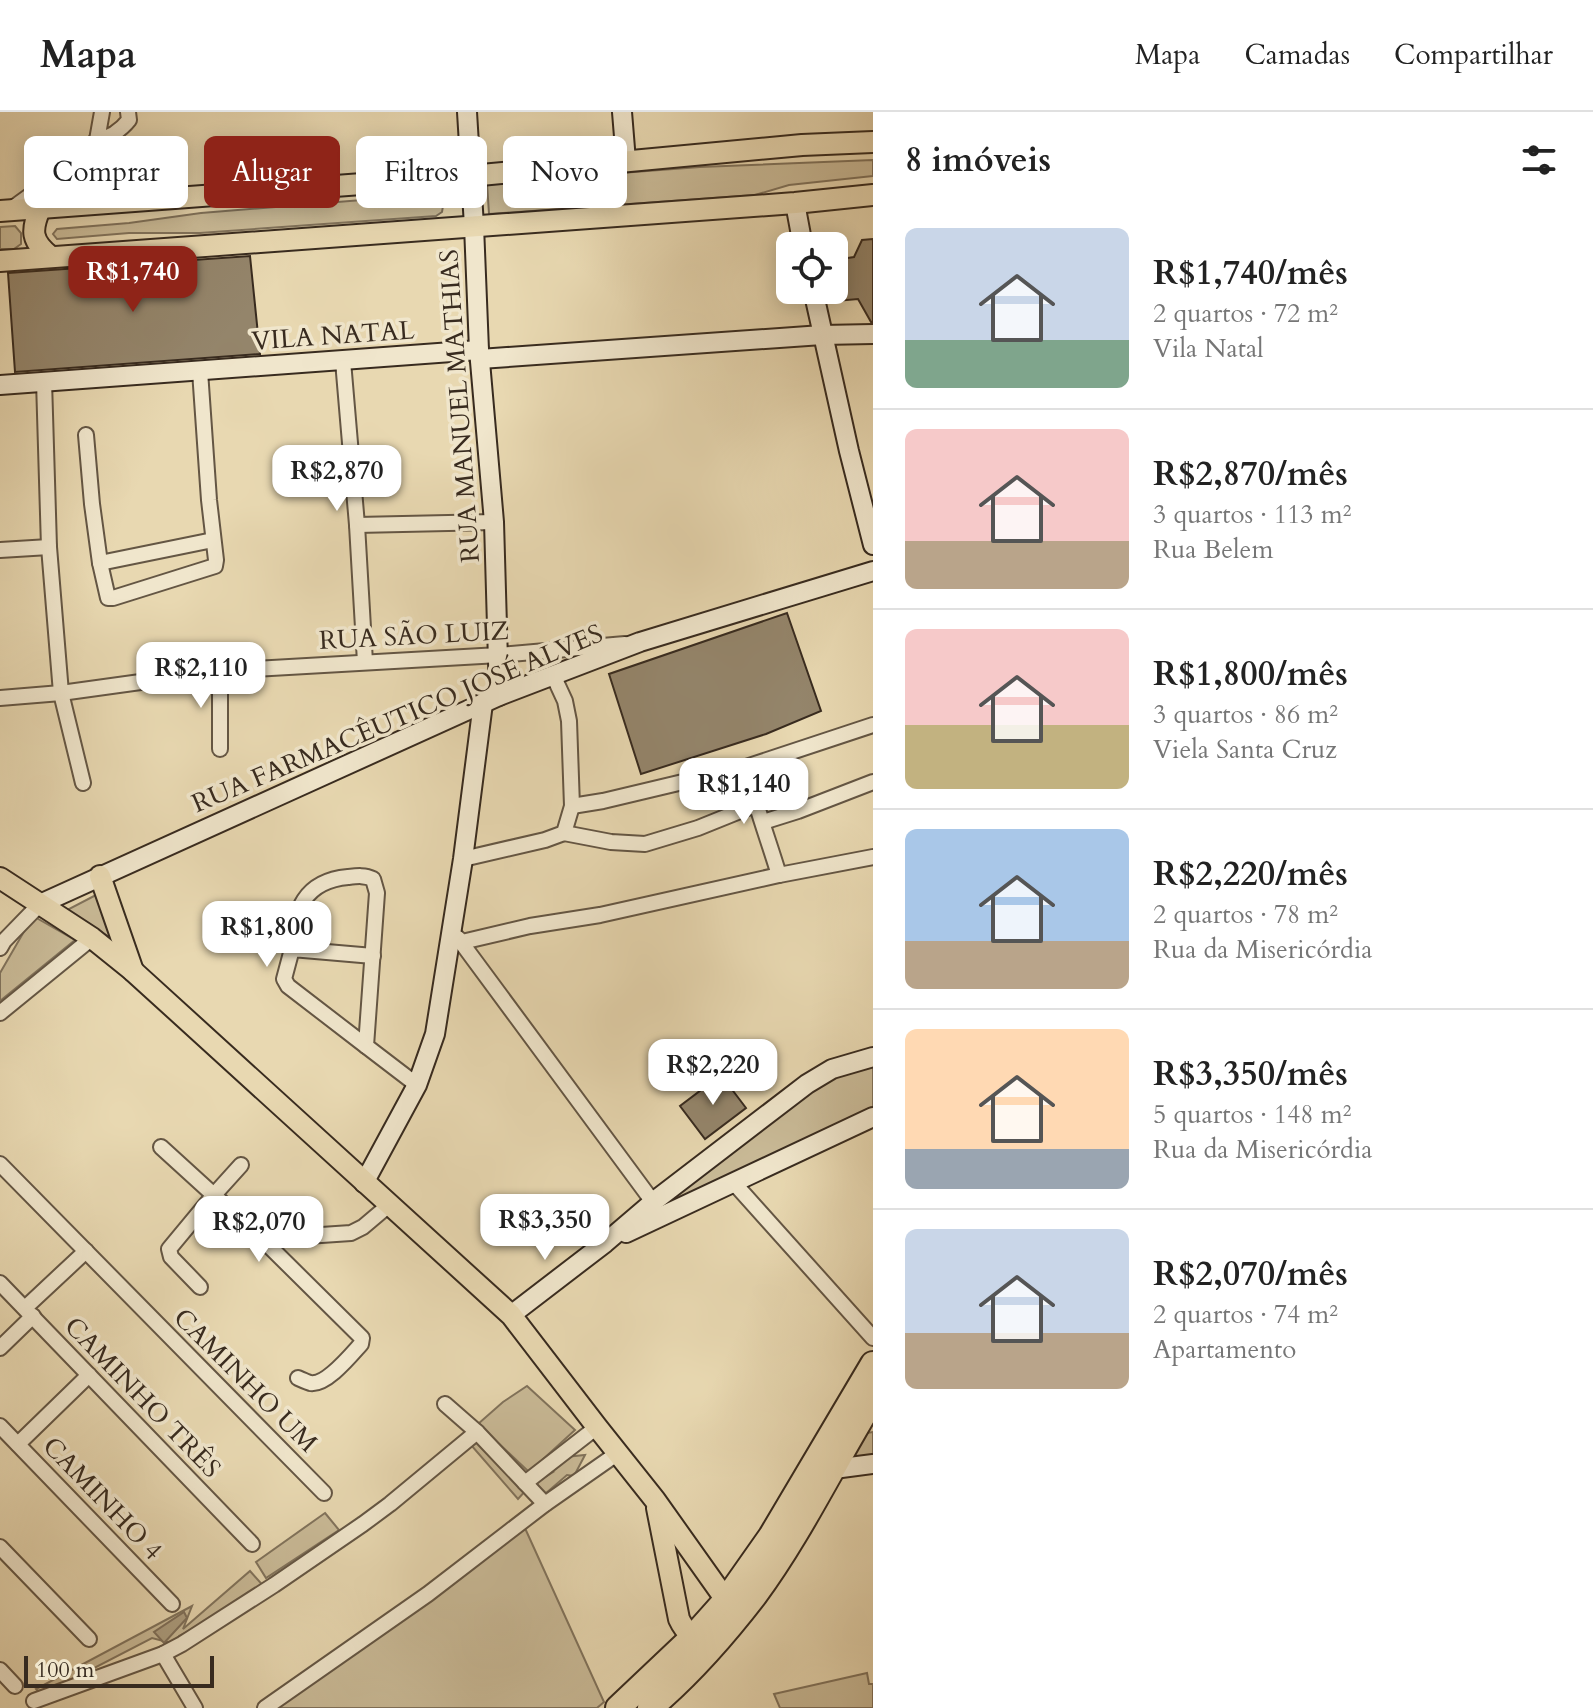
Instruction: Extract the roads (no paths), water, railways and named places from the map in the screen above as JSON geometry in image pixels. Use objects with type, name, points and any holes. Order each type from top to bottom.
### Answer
[{"type":"highway","points":[[654,1706],[733,1607],[771,1536],[873,1364]]},
{"type":"highway","points":[[733,1607],[755,1595],[871,1404]]},
{"type":"highway","points":[[618,1708],[703,1641]]},
{"type":"main road","points":[[627,161],[872,142]]},
{"type":"main road","points":[[4,211],[356,185]]},
{"type":"main road","points":[[0,261],[873,195]]},
{"type":"main road","points":[[40,209],[34,226],[35,236],[38,247],[50,256]]},
{"type":"main road","points":[[100,876],[133,971]]},
{"type":"main road","points":[[0,878],[92,938],[133,971],[511,1315],[655,1500],[733,1607]]},
{"type":"main road","points":[[655,1500],[679,1619],[684,1629],[703,1641]]},
{"type":"street","points":[[98,136],[102,112]]},
{"type":"street","points":[[109,136],[129,120],[128,112]]},
{"type":"street","name":"RUA MANUEL MATHIAS","points":[[467,112],[468,136]]},
{"type":"street","points":[[622,112],[624,136]]},
{"type":"street","points":[[4,211],[24,198]]},
{"type":"street","points":[[795,203],[800,232]]},
{"type":"street","name":"RUA MANUEL MATHIAS","points":[[364,1183],[417,1085],[435,1034],[457,937],[463,859],[499,655],[494,522],[479,354],[473,208]]},
{"type":"street","points":[[816,304],[873,545]]},
{"type":"street","name":"VILA NATAL","points":[[0,385],[343,361],[873,334]]},
{"type":"street","points":[[343,361],[365,662]]},
{"type":"street","points":[[86,435],[92,504],[108,598],[215,566],[200,371]]},
{"type":"street","points":[[44,381],[49,547],[61,693],[83,783]]},
{"type":"street","points":[[357,525],[494,522]]},
{"type":"street","points":[[100,563],[213,540]]},
{"type":"street","points":[[0,550],[49,547]]},
{"type":"street","name":"RUA FARMACÊUTICO JOSÉ ALVES","points":[[40,904],[491,700],[553,675],[640,642],[873,571]]},
{"type":"street","name":"RUA SÃO LUIZ","points":[[0,698],[61,693],[220,671],[499,655],[640,642]]},
{"type":"street","points":[[220,671],[220,749]]},
{"type":"street","points":[[553,675],[565,701],[569,721],[572,806],[564,833]]},
{"type":"street","points":[[572,806],[746,767],[873,725]]},
{"type":"street","points":[[746,767],[755,805],[779,875]]},
{"type":"street","points":[[763,822],[873,782]]},
{"type":"street","points":[[463,859],[564,833],[611,842],[645,844],[698,828],[755,805]]},
{"type":"street","points":[[653,1202],[457,937],[614,912],[873,857]]},
{"type":"street","points":[[366,1046],[376,887],[371,878],[364,876],[331,880],[311,891],[304,899],[295,920],[284,979],[287,984],[366,1046],[417,1085]]},
{"type":"street","points":[[0,948],[40,904]]},
{"type":"street","points":[[0,1013],[92,938]]},
{"type":"street","points":[[292,949],[373,956]]},
{"type":"street","points":[[511,1315],[807,1084],[832,1069],[873,1057]]},
{"type":"street","points":[[605,1243],[873,1117]]},
{"type":"street","points":[[161,1147],[262,1239],[362,1339],[361,1344],[323,1380],[309,1383],[298,1378]]},
{"type":"street","name":"CAMINHO UM","points":[[0,1164],[324,1493]]},
{"type":"street","points":[[200,1287],[171,1257],[169,1249],[241,1165]]},
{"type":"street","points":[[734,1183],[873,1338]]},
{"type":"street","points":[[262,1239],[351,1233],[389,1205]]},
{"type":"street","points":[[0,1348],[86,1251]]},
{"type":"street","name":"CAMINHO TRÊS","points":[[0,1283],[252,1544]]},
{"type":"street","points":[[18,1444],[89,1375]]},
{"type":"street","points":[[445,1404],[477,1432],[545,1504]]},
{"type":"street","name":"CAMINHO 4","points":[[0,1426],[172,1604]]},
{"type":"street","points":[[525,1483],[597,1427]]},
{"type":"street","points":[[34,1701],[163,1654],[182,1644],[363,1524],[477,1432]]},
{"type":"street","points":[[265,1708],[428,1594],[545,1504],[618,1453]]},
{"type":"street","points":[[834,1469],[873,1464]]},
{"type":"street","points":[[0,1547],[89,1639]]},
{"type":"street","points":[[163,1654],[195,1708]]},
{"type":"street","points":[[0,1670],[15,1686]]}]
